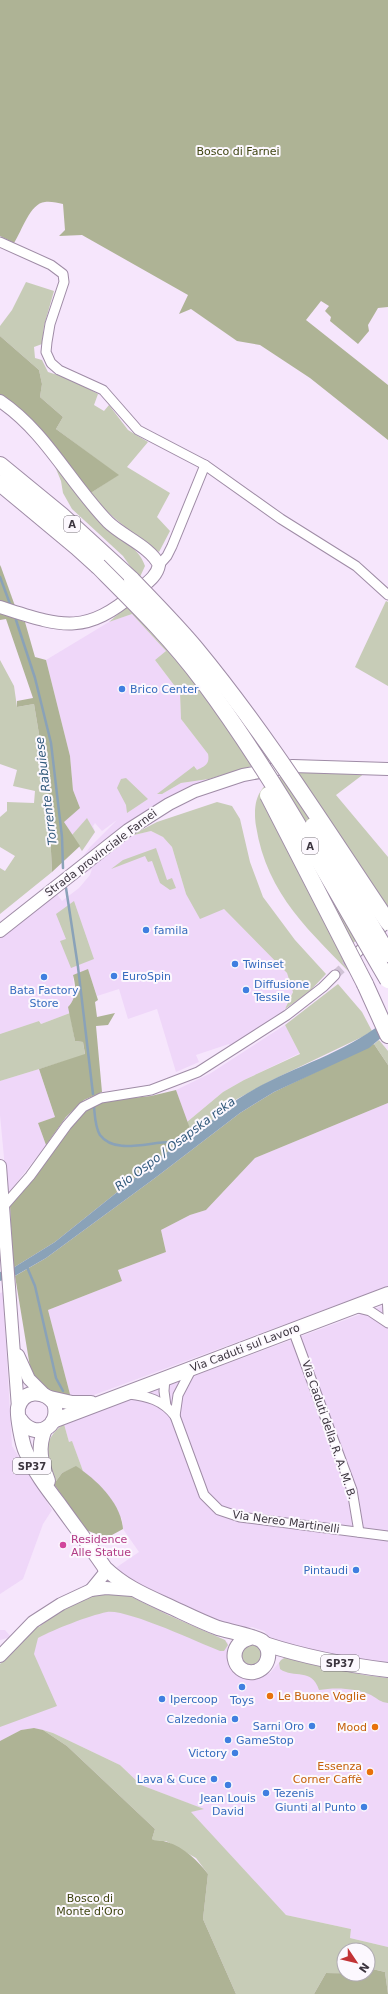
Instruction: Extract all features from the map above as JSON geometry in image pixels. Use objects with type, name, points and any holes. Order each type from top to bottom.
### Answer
[{"type":"highway","name":"A","points":[[0,465],[61,515],[132,580],[181,632],[232,696],[309,820],[388,954]]},
{"type":"highway","name":"A","points":[[0,483],[78,547],[98,566],[163,633],[202,680],[246,743],[298,827],[388,980]]},
{"type":"highway","points":[[232,696],[318,814],[388,922]]},
{"type":"highway","points":[[227,716],[365,984],[385,1029]]},
{"type":"main road","points":[[0,401],[13,410],[34,431],[91,503],[109,523],[152,555],[159,565],[155,576],[122,604],[108,614],[93,621],[74,624],[53,623],[0,607]]},
{"type":"main road","name":"Strada provinciale Farnei","points":[[3,927],[151,814],[195,791],[243,775],[293,766],[388,769]]},
{"type":"main road","name":"SP37","points":[[0,1166],[22,1439],[34,1470],[106,1568],[117,1579],[132,1590],[220,1628],[261,1640],[265,1644],[293,1653],[355,1666],[388,1670]]},
{"type":"main road","name":"Via Caduti sul Lavoro","points":[[49,1425],[124,1393],[388,1295]]},
{"type":"main road","name":"SP37","points":[[14,1346],[29,1379],[47,1396],[56,1409],[40,1446],[41,1462],[61,1506]]},
{"type":"main road","points":[[47,1396],[31,1394],[21,1402],[19,1414],[28,1428],[34,1430],[49,1425]]},
{"type":"main road","name":"Via Caduti sul Lavoro","points":[[47,1396],[72,1403],[101,1402]]},
{"type":"main road","points":[[90,1590],[104,1574],[106,1568]]},
{"type":"main road","points":[[0,1656],[33,1622],[61,1604],[90,1590],[106,1588],[132,1590]]},
{"type":"main road","name":"SP37","points":[[220,1628],[231,1637],[236,1647],[234,1652],[236,1663],[244,1671],[250,1672],[260,1670],[268,1660],[278,1655],[293,1653]]},
{"type":"main road","points":[[236,1647],[240,1642],[250,1638]]},
{"type":"main road","points":[[265,1644],[268,1649],[268,1660]]},
{"type":"street","points":[[0,242],[51,265],[63,274],[64,282],[50,324],[47,342],[46,352],[51,363],[59,370],[103,390],[135,427],[144,434],[194,458],[205,465],[281,519],[356,566],[388,595]]},
{"type":"street","points":[[159,565],[172,546],[205,465]]},
{"type":"street","points":[[347,964],[388,922]]},
{"type":"street","points":[[3,1207],[25,1182],[67,1125],[83,1107],[101,1098],[151,1090],[198,1072],[287,1015],[323,987],[335,975]]},
{"type":"street","points":[[388,1295],[388,1314]]},
{"type":"street","points":[[354,1307],[370,1312],[388,1323]]},
{"type":"street","name":"Via Caduti della R. A. M. B.","points":[[292,1330],[352,1490],[359,1532]]},
{"type":"street","name":"Via Nereo Martinelli","points":[[174,1416],[176,1401],[182,1384],[193,1367]]},
{"type":"street","points":[[164,1378],[176,1401]]},
{"type":"street","points":[[164,1378],[166,1406]]},
{"type":"street","name":"Via Nereo Martinelli","points":[[124,1393],[149,1397],[166,1406],[174,1416],[204,1495],[219,1510],[240,1517],[388,1536]]},
{"type":"shaded area","points":[[132,614],[166,651],[155,660],[180,693],[181,719],[208,754],[210,760],[207,765],[197,771],[195,766],[162,794],[181,783],[209,779],[158,803],[135,818],[79,862],[90,847],[117,820],[102,831],[95,823],[93,826],[95,832],[82,851],[63,822],[80,808],[73,790],[70,756],[46,660],[109,622]]},
{"type":"shaded area","points":[[151,831],[163,837],[172,847],[186,894],[224,909],[287,973],[293,991],[285,1009],[231,1048],[229,1044],[196,1055],[199,1062],[176,1072],[157,1009],[128,1019],[119,989],[97,996],[88,970],[73,975],[74,999],[68,1007],[70,1013],[41,1024],[40,1021],[0,1034],[0,938],[57,894],[62,901],[79,888],[90,875],[92,869],[75,879],[130,836]]},
{"type":"shaded area","points":[[285,1025],[300,1053],[244,1080],[223,1092],[187,1122],[176,1090],[211,1073]]},
{"type":"shaded area","points":[[39,1069],[55,1117],[38,1123],[46,1145],[10,1191],[7,1189],[0,1115],[0,1081]]},
{"type":"shaded area","points":[[388,1103],[388,1286],[94,1395],[83,1398],[71,1398],[48,1310],[122,1281],[118,1270],[166,1252],[161,1230],[190,1215],[206,1210],[255,1158]]},
{"type":"shaded area","points":[[3,1292],[12,1446],[52,1510],[43,1524],[23,1579],[0,1594],[0,1293]]},
{"type":"shaded area","points":[[388,1304],[388,1666],[356,1662],[273,1641],[264,1631],[252,1627],[243,1630],[208,1616],[127,1578],[114,1569],[139,1552],[123,1529],[122,1519],[103,1489],[83,1471],[72,1442],[69,1442],[64,1424]]},
{"type":"shaded area","points":[[141,1600],[168,1615],[225,1640],[228,1643],[227,1655],[232,1668],[256,1677],[270,1673],[283,1658],[340,1668],[364,1675],[388,1678],[388,1947],[376,1944],[376,1942],[367,1942],[350,1938],[351,1929],[286,1915],[190,1812],[203,1809],[141,1785],[120,1765],[53,1733],[34,1728],[21,1730],[0,1741],[0,1664],[33,1626],[39,1627],[44,1623],[42,1620]]},
{"type":"shaded area","points":[[0,1630],[5,1630],[11,1637],[0,1640]]},
{"type":"green space","name":"Bosco di Farnei","points":[[0,0],[388,0],[388,307],[378,308],[368,325],[369,331],[358,344],[330,321],[331,317],[325,311],[329,306],[321,301],[306,320],[388,385],[388,440],[310,378],[260,345],[237,341],[191,309],[179,314],[188,295],[82,235],[59,236],[65,230],[63,204],[47,202],[35,207],[27,218],[14,243],[0,236]]},
{"type":"green space","points":[[26,282],[54,291],[44,326],[42,344],[34,347],[35,358],[42,360],[48,372],[70,379],[98,394],[94,405],[104,411],[109,405],[128,430],[148,442],[127,467],[170,493],[157,517],[170,531],[159,552],[122,525],[89,494],[118,475],[56,429],[63,417],[40,397],[42,384],[39,370],[0,336],[0,326],[12,310]]},
{"type":"green space","points":[[0,336],[39,370],[42,384],[40,397],[63,417],[56,429],[119,475],[89,494],[0,396]]},
{"type":"green space","points":[[52,459],[75,492],[101,523],[138,553],[145,566],[139,579],[123,556],[72,509],[63,493],[61,481]]},
{"type":"green space","points":[[0,565],[1,567],[15,606],[0,603]]},
{"type":"green space","points":[[149,587],[281,757],[209,779],[181,783],[162,794],[157,794],[194,766],[197,770],[205,766],[208,762],[208,754],[181,719],[180,693],[155,660],[166,651],[132,614],[109,622]]},
{"type":"green space","points":[[386,601],[388,602],[388,686],[355,667]]},
{"type":"green space","points":[[0,613],[25,622],[35,657],[46,660],[70,756],[73,790],[80,808],[64,822],[80,846],[52,872],[48,788],[34,704],[17,707],[17,701],[33,698],[6,619],[0,620]]},
{"type":"green space","points":[[0,660],[14,686],[17,707],[34,704],[48,788],[52,872],[0,914],[0,868],[5,871],[15,856],[0,847],[0,817],[7,811],[7,802],[34,803],[35,791],[13,786],[17,770],[0,764]]},
{"type":"green space","points":[[331,772],[365,773],[336,795],[388,857],[388,912],[342,953],[357,980],[308,929],[293,911],[281,893],[270,873],[262,851],[256,826],[255,815],[257,798],[267,784],[289,774]]},
{"type":"green space","points":[[126,778],[148,799],[127,813],[126,805],[117,788],[121,779]]},
{"type":"green space","points":[[217,802],[232,806],[240,819],[250,862],[263,897],[295,940],[326,974],[308,993],[285,1009],[293,992],[287,973],[224,909],[200,919],[186,894],[172,847],[163,837],[151,831],[130,836],[157,822]]},
{"type":"green space","points":[[87,818],[95,832],[82,851],[72,835]]},
{"type":"green space","points":[[156,848],[167,880],[172,878],[176,888],[170,890],[160,883],[152,861],[148,862],[145,856],[111,869],[123,860]]},
{"type":"green space","points":[[74,901],[94,959],[71,968],[60,941],[66,939],[56,914]]},
{"type":"green space","points":[[88,969],[98,1000],[95,1002],[97,1017],[115,1013],[108,1025],[96,1026],[102,1092],[84,1100],[66,1117],[46,1145],[38,1123],[55,1117],[39,1069],[85,1054],[83,1042],[75,1041],[68,1007],[73,1000],[75,992],[73,975]]},
{"type":"green space","points":[[338,984],[362,1012],[372,1031],[270,1081],[237,1099],[199,1131],[192,1134],[187,1122],[223,1092],[244,1080],[300,1054],[285,1025]]},
{"type":"green space","points":[[70,1013],[75,1041],[83,1042],[85,1055],[0,1081],[0,1034],[39,1021],[41,1024]]},
{"type":"green space","points":[[379,1040],[388,1051],[388,1065],[374,1044]]},
{"type":"green space","points":[[374,1044],[388,1065],[388,1103],[255,1158],[206,1210],[190,1215],[161,1230],[166,1252],[118,1270],[122,1281],[48,1310],[71,1398],[51,1392],[41,1386],[30,1367],[15,1276],[46,1258],[240,1113],[274,1092]]},
{"type":"green space","points":[[176,1090],[192,1134],[186,1137],[55,1242],[13,1268],[10,1205],[85,1110],[102,1101],[151,1096]]},
{"type":"green space","points":[[64,1424],[69,1442],[72,1441],[83,1471],[76,1467],[62,1473],[54,1484],[48,1467],[48,1444],[56,1430]]},
{"type":"green space","points":[[76,1466],[100,1485],[113,1501],[118,1510],[123,1529],[112,1535],[101,1536],[86,1530],[54,1484],[62,1473]]},
{"type":"green space","points":[[91,1593],[128,1595],[168,1615],[225,1640],[228,1645],[224,1651],[220,1651],[145,1621],[117,1612],[107,1612],[81,1620],[38,1638],[34,1654],[57,1706],[0,1727],[0,1664],[33,1626],[39,1627],[44,1623],[42,1620]]},
{"type":"green space","points":[[251,1644],[259,1647],[262,1655],[259,1663],[251,1666],[243,1663],[240,1655],[243,1647]]},
{"type":"green space","points":[[286,1657],[364,1675],[388,1678],[388,1703],[371,1695],[352,1690],[339,1688],[319,1690],[312,1678],[285,1672],[280,1669],[279,1663]]},
{"type":"green space","name":"Bosco di Monte d'Oro","points":[[34,1728],[43,1730],[67,1746],[155,1829],[152,1839],[165,1841],[179,1847],[195,1859],[208,1874],[203,1919],[236,1994],[0,1994],[0,1741],[21,1730]]},
{"type":"green space","points":[[43,1730],[53,1733],[120,1765],[141,1785],[204,1809],[191,1812],[286,1915],[351,1929],[350,1938],[367,1942],[336,1942],[336,1974],[326,1973],[314,1994],[236,1994],[203,1919],[208,1874],[196,1858],[166,1841],[157,1842],[152,1839],[155,1829],[67,1746]]},
{"type":"green space","points":[[376,1944],[388,1947],[388,1994],[385,1972],[376,1970]]},
{"type":"green space","points":[[376,1970],[385,1972],[388,1994],[314,1994],[326,1973],[336,1973],[336,1982],[376,1982]]},
{"type":"water","points":[[382,1023],[388,1032],[369,1048],[274,1092],[240,1113],[46,1258],[13,1277],[0,1281],[0,1272],[13,1268],[55,1242],[186,1137],[207,1124],[238,1099],[273,1079],[348,1045]]},
{"type":"waterway","name":"Torrente Rabuiese","points":[[0,577],[10,604]]},
{"type":"waterway","name":"Torrente Rabuiese","points":[[16,620],[35,678],[51,743],[62,837],[63,868]]},
{"type":"waterway","name":"Torrente Rabuiese","points":[[66,888],[78,967],[93,1094]]},
{"type":"waterway","name":"Torrente Rabuiese","points":[[94,1107],[98,1132],[107,1142],[127,1146],[162,1142],[182,1143]]},
{"type":"waterway","points":[[27,1267],[35,1286],[56,1378],[63,1391]]},
{"type":"tunnel","points":[[335,975],[347,964]]},
{"type":"place","name":"Brico Center","points":[[122,689]]},
{"type":"place","name":"famila","points":[[146,930]]},
{"type":"place","name":"Twinset","points":[[235,964]]},
{"type":"place","name":"EuroSpin","points":[[114,976]]},
{"type":"place","name":"Bata Factory Store","points":[[44,977]]},
{"type":"place","name":"Diffusione Tessile","points":[[246,990]]},
{"type":"place","name":"Residence Alle Statue","points":[[63,1545]]},
{"type":"place","name":"Pintaudi","points":[[356,1570]]},
{"type":"place","name":"Toys","points":[[242,1687]]},
{"type":"place","name":"Le Buone Voglie","points":[[270,1696]]},
{"type":"place","name":"Ipercoop","points":[[162,1699]]},
{"type":"place","name":"Calzedonia","points":[[235,1719]]},
{"type":"place","name":"Sarni Oro","points":[[312,1726]]},
{"type":"place","name":"Mood","points":[[375,1727]]},
{"type":"place","name":"GameStop","points":[[228,1740]]},
{"type":"place","name":"Victory","points":[[235,1753]]},
{"type":"place","name":"Essenza Corner Caffè","points":[[370,1772]]},
{"type":"place","name":"Lava & Cuce","points":[[214,1779]]},
{"type":"place","name":"Jean Louis David","points":[[228,1785]]},
{"type":"place","name":"Tezenis","points":[[266,1793]]},
{"type":"place","name":"Giunti al Punto","points":[[364,1807]]},
{"type":"water label","name":"Rio Ospo / Osapska reka","points":[[175,1144]]}]
